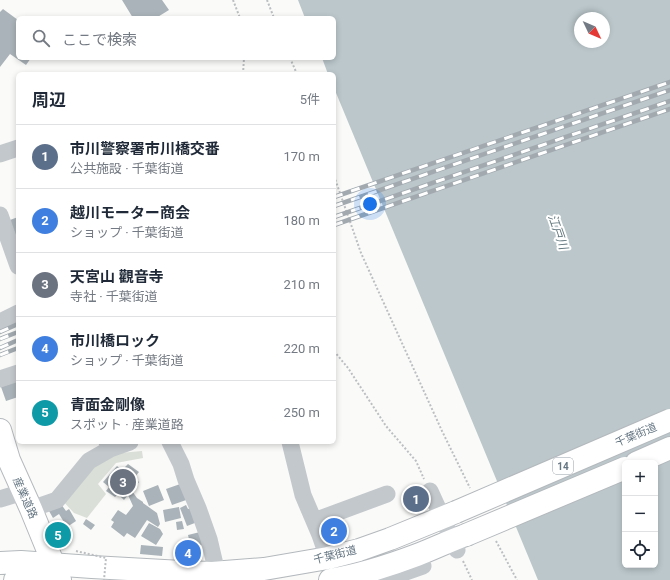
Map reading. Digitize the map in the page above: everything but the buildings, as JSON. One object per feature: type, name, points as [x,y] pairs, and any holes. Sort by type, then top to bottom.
[{"type":"main road","name":"千葉街道","points":[[15,580],[53,575],[217,572],[264,569],[328,558],[359,550],[390,539],[670,420]]},
{"type":"main road","name":"産業道路","points":[[0,430],[9,460],[27,500],[53,575]]},
{"type":"main road","points":[[643,460],[670,448]]},
{"type":"main road","name":"千葉街道","points":[[330,580],[358,574],[458,542],[622,469]]},
{"type":"main road","name":"千葉街道","points":[[0,563],[21,562],[53,575]]},
{"type":"street","points":[[0,154],[16,149]]},
{"type":"street","points":[[0,215],[16,260]]},
{"type":"street","points":[[0,322],[16,315]]},
{"type":"street","points":[[0,379],[16,374]]},
{"type":"street","points":[[0,499],[57,500],[89,461],[108,446],[119,444]]},
{"type":"street","points":[[171,444],[181,464],[198,508],[209,539],[217,572]]},
{"type":"street","points":[[290,444],[303,495],[328,558]]},
{"type":"street","points":[[430,491],[449,514],[458,542]]},
{"type":"street","points":[[314,521],[387,494]]},
{"type":"street","points":[[384,580],[423,566]]},
{"type":"path","points":[[233,0],[239,16]]},
{"type":"path","points":[[267,0],[273,16]]},
{"type":"path","points":[[243,72],[244,60]]},
{"type":"path","points":[[291,60],[296,72]]},
{"type":"path","points":[[336,182],[361,253],[470,488]]},
{"type":"path","points":[[336,353],[348,368],[386,426],[416,461],[430,491]]},
{"type":"path","points":[[494,537],[517,580]]},
{"type":"path","points":[[458,542],[472,580]]},
{"type":"path","points":[[76,551],[106,558],[104,580]]},
{"type":"shaded area","points":[[142,451],[143,458],[116,463],[98,484],[106,494],[87,518],[74,513],[62,500],[91,465],[109,454]]},
{"type":"water","name":"江戸川","points":[[298,0],[670,0],[670,580],[538,580],[336,93],[336,72],[327,72],[323,60],[336,60],[336,16],[304,16]]},
{"type":"railway","points":[[336,196],[670,82]]},
{"type":"railway","points":[[336,205],[670,90]]},
{"type":"railway","points":[[336,216],[670,101]]},
{"type":"railway","points":[[336,224],[670,109]]},
{"type":"railway","points":[[0,332],[16,325]]},
{"type":"railway","points":[[0,339],[16,333]]},
{"type":"railway","points":[[0,348],[16,341]]},
{"type":"railway","points":[[0,355],[16,349]]},
{"type":"place","name":"天宮山 觀音寺","points":[[123,482]]},
{"type":"place","name":"市川警察署市川橋交番","points":[[416,499]]},
{"type":"place","name":"越川モーター商会","points":[[334,531]]},
{"type":"place","name":"青面金剛像","points":[[58,535]]},
{"type":"place","name":"市川橋ロック","points":[[188,553]]}]
